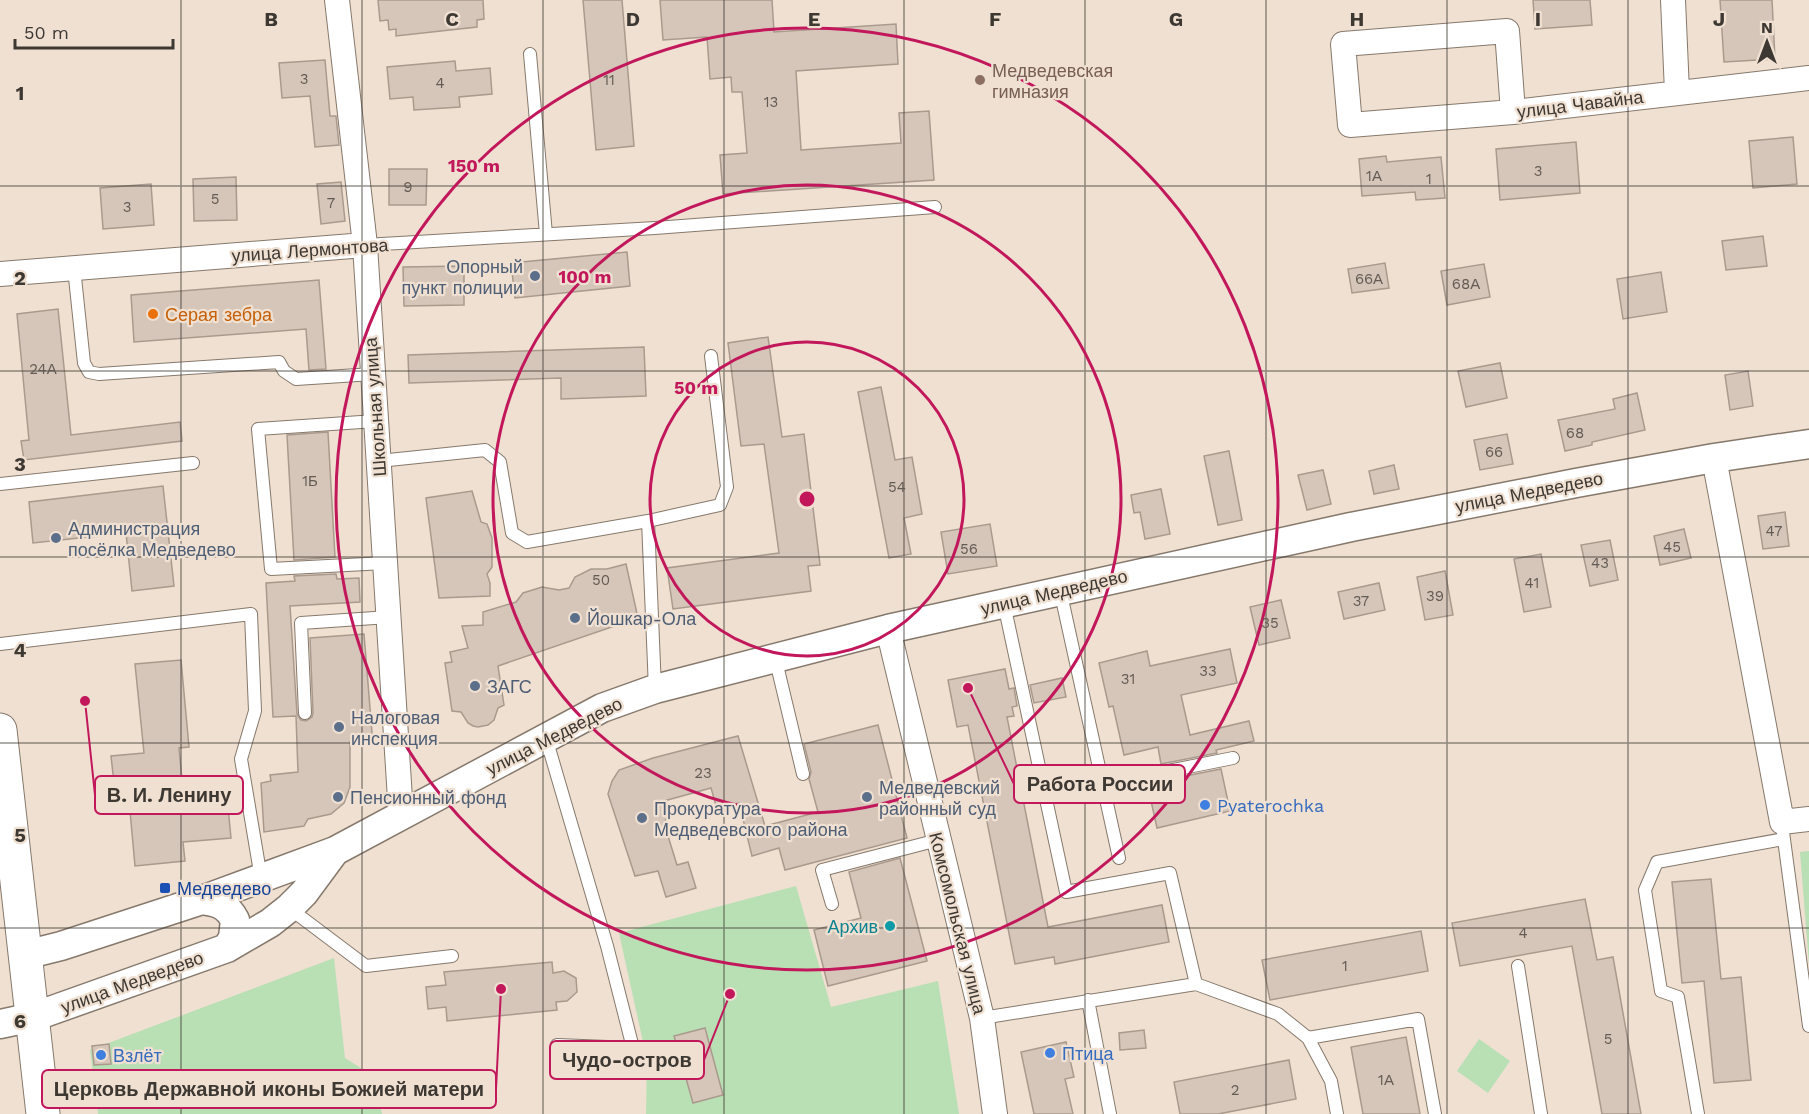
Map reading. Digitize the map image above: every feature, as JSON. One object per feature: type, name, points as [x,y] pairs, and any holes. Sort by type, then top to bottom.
[{"type":"main road","points":[[0,730],[6,841],[25,955],[43,1114]]},
{"type":"street","name":"Школьная улица","points":[[337,0],[365,246],[401,815]]},
{"type":"street","points":[[1673,0],[1677,93]]},
{"type":"street","name":"улица Чавайна","points":[[1513,112],[1507,31],[1343,44],[1350,125],[1513,112],[1809,78]]},
{"type":"street","name":"улица Лермонтова","points":[[0,274],[365,246]]},
{"type":"street","name":"улица Медведево","points":[[25,955],[62,946],[202,900],[335,851],[602,708],[655,689],[888,629],[1351,527],[1576,483],[1714,458],[1809,444]]},
{"type":"street","points":[[1714,458],[1783,831],[1809,819]]},
{"type":"street","name":"Комсомольская улица","points":[[888,629],[982,1018],[995,1114]]},
{"type":"street","name":"улица Медведево","points":[[0,1024],[33,1017],[227,948],[289,908],[335,851]]},
{"type":"street","points":[[202,900],[215,901],[224,905],[235,920],[233,938],[227,948]]},
{"type":"lane","points":[[530,54],[546,234]]},
{"type":"lane","name":"улица Лермонтова","points":[[365,246],[655,228],[935,207]]},
{"type":"lane","points":[[74,267],[84,363],[89,372],[99,374],[279,362],[284,371],[296,379],[373,374]]},
{"type":"lane","points":[[379,461],[485,450],[500,462],[512,533],[527,542],[648,521],[720,505],[727,487],[711,356]]},
{"type":"lane","points":[[376,421],[258,429],[271,569],[386,563]]},
{"type":"lane","points":[[0,484],[193,463]]},
{"type":"lane","points":[[648,521],[655,689]]},
{"type":"lane","points":[[1060,590],[1119,858]]},
{"type":"lane","points":[[1005,604],[1066,892],[1170,873],[1196,984]]},
{"type":"lane","points":[[0,644],[251,614],[255,711],[241,759],[261,878]]},
{"type":"lane","points":[[305,713],[301,623],[389,616]]},
{"type":"lane","points":[[775,657],[803,774]]},
{"type":"lane","points":[[546,738],[607,946],[633,1048],[557,1045]]},
{"type":"lane","points":[[1103,784],[1233,758]]},
{"type":"lane","points":[[1698,1114],[1678,997],[1661,991],[1645,890],[1657,862],[1783,831],[1809,1026]]},
{"type":"lane","points":[[832,904],[822,870],[938,840]]},
{"type":"lane","points":[[289,908],[366,966],[452,956]]},
{"type":"lane","points":[[1518,966],[1541,1114]]},
{"type":"lane","points":[[982,1018],[1196,984],[1278,1014],[1308,1038],[1331,1081],[1337,1114]]},
{"type":"lane","points":[[1088,1000],[1110,1114]]},
{"type":"lane","points":[[1308,1038],[1418,1019],[1435,1114]]},
{"type":"green space","points":[[1809,851],[1809,964],[1800,852]]},
{"type":"green space","points":[[796,886],[831,1007],[938,981],[959,1114],[646,1114],[647,1060],[619,933]]},
{"type":"green space","points":[[334,958],[345,1058],[372,1075],[382,1114],[98,1114],[90,1050]]},
{"type":"green space","points":[[1479,1039],[1510,1061],[1488,1093],[1457,1071]]},
{"type":"building","points":[[378,0],[483,0],[484,19],[477,20],[477,27],[396,36],[396,29],[389,30],[388,20],[380,21]]},
{"type":"building","points":[[583,0],[622,0],[634,146],[596,150]]},
{"type":"building","points":[[660,0],[772,0],[774,32],[896,24],[898,64],[796,71],[801,150],[901,143],[899,113],[929,111],[934,180],[723,194],[720,155],[747,153],[742,92],[732,92],[731,77],[710,79],[707,37],[663,40]]},
{"type":"building","points":[[1533,0],[1590,0],[1592,25],[1535,29]]},
{"type":"building","points":[[1720,0],[1772,0],[1775,59],[1724,62]]},
{"type":"building","points":[[325,60],[330,116],[336,116],[339,145],[315,147],[310,96],[282,98],[279,63]]},
{"type":"building","points":[[455,61],[456,71],[490,68],[492,94],[459,97],[460,107],[414,110],[413,97],[390,99],[387,67]]},
{"type":"building","points":[[1793,137],[1797,184],[1753,188],[1749,141]]},
{"type":"building","points":[[1576,142],[1580,193],[1500,200],[1496,149]]},
{"type":"building","points":[[1386,156],[1387,162],[1441,157],[1445,198],[1416,200],[1415,192],[1362,196],[1359,159]]},
{"type":"building","points":[[389,169],[427,169],[426,205],[389,205]]},
{"type":"building","points":[[236,177],[237,220],[194,221],[193,179]]},
{"type":"building","points":[[341,182],[345,221],[321,224],[317,184]]},
{"type":"building","points":[[151,184],[154,225],[103,229],[100,188]]},
{"type":"building","points":[[1763,236],[1767,266],[1726,270],[1722,241]]},
{"type":"building","points":[[627,252],[630,286],[515,298],[511,263]]},
{"type":"building","points":[[1385,263],[1389,288],[1352,293],[1348,269]]},
{"type":"building","points":[[1484,264],[1490,297],[1447,305],[1441,271]]},
{"type":"building","points":[[464,266],[464,305],[404,306],[403,267]]},
{"type":"building","points":[[1661,272],[1667,312],[1623,319],[1617,279]]},
{"type":"building","points":[[319,280],[326,369],[309,370],[306,329],[134,342],[131,295]]},
{"type":"building","points":[[58,309],[71,435],[180,422],[182,441],[24,460],[21,441],[29,440],[17,314]]},
{"type":"building","points":[[768,337],[782,437],[804,434],[820,565],[808,566],[811,591],[673,609],[667,568],[779,553],[764,444],[741,446],[728,343]]},
{"type":"building","points":[[644,347],[646,396],[561,399],[561,378],[409,383],[408,355]]},
{"type":"building","points":[[1500,363],[1507,398],[1466,407],[1458,371]]},
{"type":"building","points":[[1748,371],[1753,406],[1730,410],[1725,375]]},
{"type":"building","points":[[881,387],[895,460],[912,457],[922,514],[904,518],[911,554],[889,558],[858,392]]},
{"type":"building","points":[[1637,393],[1645,430],[1592,442],[1592,445],[1565,451],[1558,420],[1615,409],[1613,399]]},
{"type":"building","points":[[328,432],[335,557],[294,560],[287,435]]},
{"type":"building","points":[[1507,434],[1513,464],[1480,470],[1474,440]]},
{"type":"building","points":[[1229,451],[1242,520],[1218,525],[1204,456]]},
{"type":"building","points":[[1394,465],[1399,489],[1374,494],[1369,471]]},
{"type":"building","points":[[1323,470],[1331,504],[1307,510],[1298,475]]},
{"type":"building","name":"Администрация посёлка Медведево","points":[[163,486],[174,586],[132,591],[126,533],[33,543],[29,502]]},
{"type":"building","points":[[1161,489],[1170,534],[1145,539],[1140,512],[1134,513],[1131,495]]},
{"type":"building","points":[[472,491],[481,522],[487,524],[492,538],[492,567],[487,574],[490,596],[439,598],[426,498]]},
{"type":"building","points":[[1785,512],[1789,546],[1763,549],[1758,516]]},
{"type":"building","points":[[990,524],[997,566],[948,574],[941,532]]},
{"type":"building","points":[[1684,529],[1691,558],[1660,565],[1654,536]]},
{"type":"building","points":[[1610,540],[1618,580],[1590,586],[1581,545]]},
{"type":"building","points":[[1541,554],[1551,607],[1524,612],[1514,559]]},
{"type":"building","points":[[626,564],[638,618],[498,666],[504,705],[498,708],[494,720],[488,725],[473,726],[468,723],[461,712],[452,711],[445,663],[452,662],[450,652],[468,648],[462,626],[483,625],[483,612],[516,602],[523,593],[542,587],[559,590],[569,588],[575,577],[591,569],[607,569]]},
{"type":"building","points":[[1445,571],[1453,615],[1425,620],[1417,577]]},
{"type":"building","name":"Налоговая инспекция","points":[[336,574],[337,579],[359,578],[360,602],[290,606],[297,714],[301,720],[306,721],[312,717],[313,713],[310,638],[364,634],[372,733],[361,741],[350,742],[350,787],[344,803],[331,814],[308,819],[304,826],[264,832],[261,783],[271,781],[270,775],[298,772],[296,716],[273,717],[266,583],[295,581],[294,576]]},
{"type":"building","points":[[1379,583],[1385,610],[1344,619],[1338,592]]},
{"type":"building","points":[[1281,600],[1290,638],[1259,645],[1250,607]]},
{"type":"building","points":[[1230,649],[1237,683],[1181,695],[1190,735],[1249,721],[1254,741],[1216,750],[1217,753],[1161,764],[1158,747],[1124,755],[1113,706],[1109,707],[1099,663],[1147,651],[1150,666]]},
{"type":"building","points":[[181,660],[189,747],[179,748],[184,801],[227,797],[231,838],[183,842],[185,861],[135,866],[129,800],[116,801],[111,756],[144,753],[135,664]]},
{"type":"building","points":[[1005,669],[1009,689],[1014,688],[1017,706],[1012,707],[1014,716],[1007,717],[1048,927],[1162,905],[1169,942],[1055,964],[1054,957],[1015,964],[968,725],[957,727],[948,680]]},
{"type":"building","points":[[1062,678],[1066,697],[1034,703],[1030,685]]},
{"type":"building","points":[[878,725],[907,838],[785,870],[779,848],[752,856],[739,803],[717,809],[711,788],[664,801],[670,812],[664,823],[677,865],[688,862],[696,888],[666,897],[658,871],[635,876],[608,794],[619,770],[653,758],[738,736],[765,826],[818,812],[809,779],[811,772],[804,744]]},
{"type":"building","points":[[1221,769],[1230,811],[1157,828],[1148,787],[1166,783],[1165,780]]},
{"type":"building","name":"Архив","points":[[900,858],[927,961],[828,986],[814,930],[861,918],[849,872]]},
{"type":"building","points":[[1711,879],[1721,979],[1741,977],[1751,1080],[1714,1083],[1704,981],[1682,983],[1672,882]]},
{"type":"building","points":[[1585,899],[1597,960],[1613,957],[1641,1114],[1602,1114],[1572,946],[1460,966],[1452,923]]},
{"type":"building","points":[[1421,931],[1428,971],[1270,1000],[1262,960]]},
{"type":"building","points":[[552,962],[553,973],[564,971],[576,978],[577,992],[567,1001],[556,1002],[557,1010],[447,1021],[446,1007],[428,1009],[426,987],[446,985],[444,972]]},
{"type":"building","points":[[705,1028],[723,1095],[693,1103],[674,1036]]},
{"type":"building","points":[[1144,1030],[1146,1048],[1120,1050],[1119,1033]]},
{"type":"building","points":[[1406,1037],[1420,1114],[1363,1114],[1351,1047]]},
{"type":"building","points":[[1066,1042],[1074,1077],[1065,1079],[1073,1114],[1034,1114],[1021,1052]]},
{"type":"building","name":"Взлёт","points":[[109,1044],[111,1064],[94,1065],[92,1046]]},
{"type":"building","points":[[1289,1060],[1296,1099],[1218,1114],[1180,1114],[1174,1082]]},
{"type":"place","name":"Медведевская гимназия","points":[[980,80]]},
{"type":"place","name":"Опорный пункт полиции","points":[[535,276]]},
{"type":"place","name":"Серая зебра","points":[[153,314]]},
{"type":"place","name":"Администрация посёлка Медведево","points":[[56,538]]},
{"type":"place","name":"Йошкар-Ола","points":[[575,618]]},
{"type":"place","name":"ЗАГС","points":[[475,686]]},
{"type":"place","name":"Работа России","points":[[968,688]]},
{"type":"place","name":"В. И. Ленину","points":[[85,701]]},
{"type":"place","name":"Налоговая инспекция","points":[[339,727]]},
{"type":"place","name":"Пенсионный фонд","points":[[338,797]]},
{"type":"place","name":"Медведевский районный суд","points":[[867,797]]},
{"type":"place","name":"Pyaterochka","points":[[1205,805]]},
{"type":"place","name":"Прокуратура Медведевского района","points":[[642,818]]},
{"type":"place","name":"Медведево","points":[[165,888]]},
{"type":"place","name":"Архив","points":[[890,926]]},
{"type":"place","name":"Церковь Державной иконы Божией матери","points":[[501,989]]},
{"type":"place","name":"Чудо-остров","points":[[730,994]]},
{"type":"place","name":"Птица","points":[[1050,1053]]},
{"type":"place","name":"Взлёт","points":[[101,1055]]}]
